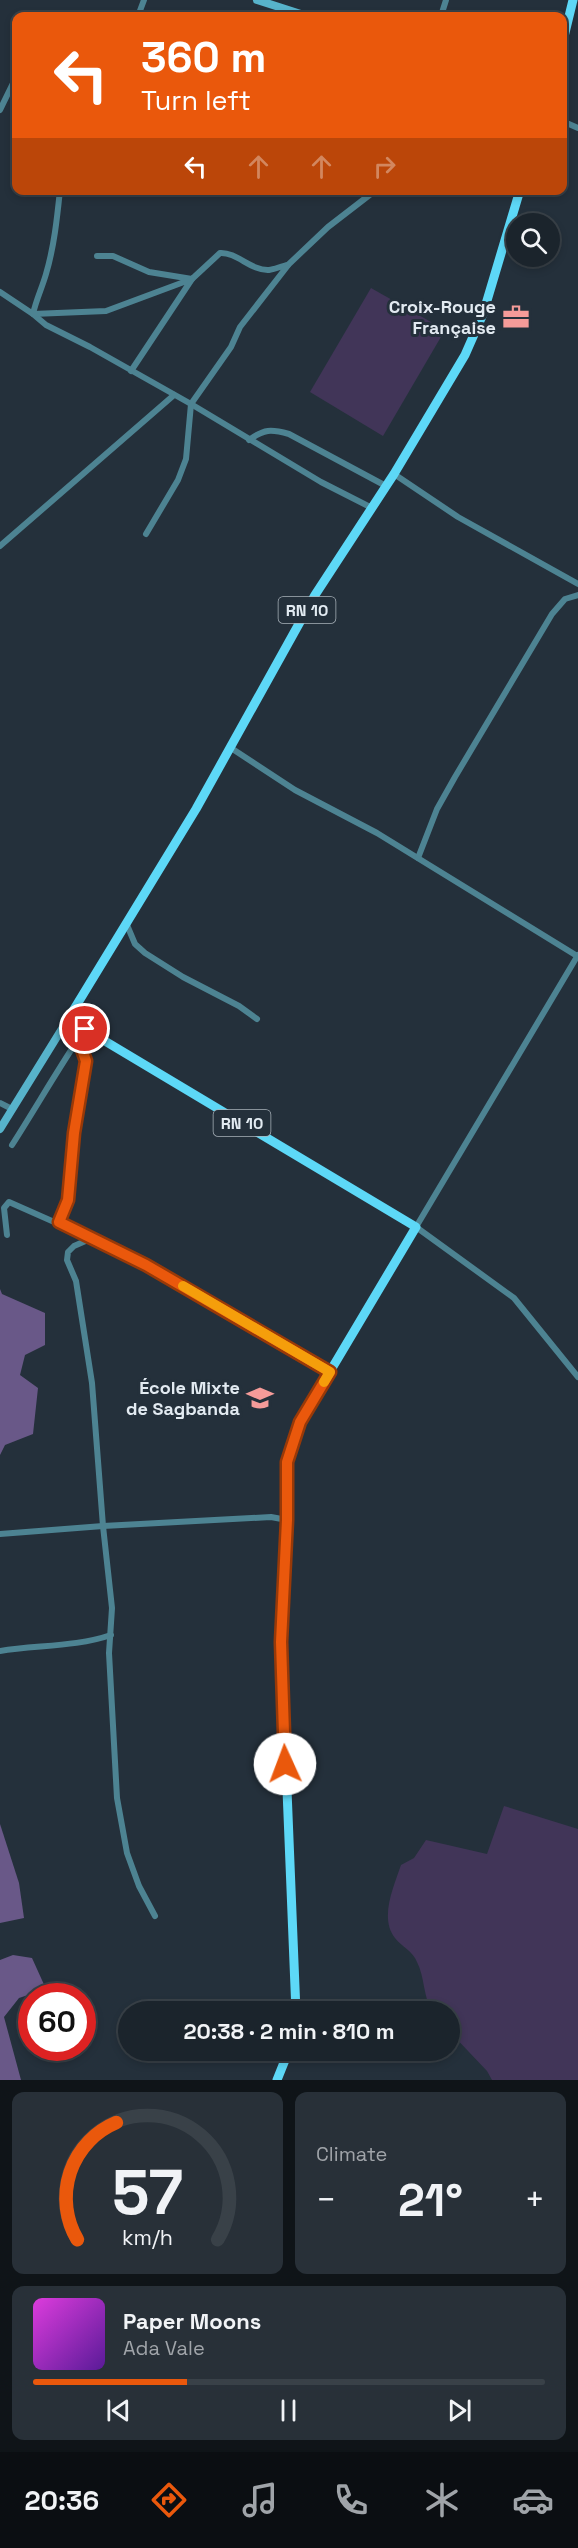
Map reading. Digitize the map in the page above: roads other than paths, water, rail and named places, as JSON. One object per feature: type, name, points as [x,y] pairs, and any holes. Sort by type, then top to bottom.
[{"type":"main road","points":[[567,25],[573,0]]},
{"type":"main road","name":"RN 10","points":[[416,1227],[68,1019],[127,925],[231,747],[315,595],[394,474],[441,398],[470,345],[483,314],[519,195]]},
{"type":"main road","points":[[296,2001],[281,1642],[287,1520],[287,1462],[292,1440],[300,1422],[416,1227]]},
{"type":"main road","points":[[277,2080],[285,2061]]},
{"type":"street","points":[[257,0],[294,12]]},
{"type":"street","points":[[0,110],[12,85]]},
{"type":"street","points":[[33,314],[36,296],[45,277],[54,241],[59,195]]},
{"type":"street","points":[[146,534],[178,480],[186,459],[191,404],[231,347],[240,327],[289,264],[328,227],[370,195]]},
{"type":"street","points":[[131,371],[192,279],[220,253],[225,253],[254,267],[269,270],[289,264]]},
{"type":"street","points":[[97,256],[113,256],[149,272],[192,279]]},
{"type":"street","points":[[33,314],[106,311],[192,279]]},
{"type":"street","points":[[0,292],[46,325],[90,347],[249,440],[372,508]]},
{"type":"street","points":[[0,546],[174,395]]},
{"type":"street","points":[[249,440],[261,431],[272,429],[289,434],[386,486]]},
{"type":"street","points":[[394,474],[458,517],[578,584]]},
{"type":"street","points":[[418,858],[437,809],[552,614],[565,599],[578,596]]},
{"type":"street","points":[[231,747],[295,790],[377,833],[578,956],[416,1227],[514,1298],[578,1377]]},
{"type":"street","points":[[127,925],[135,944],[145,953],[183,977],[239,1006],[257,1019]]},
{"type":"street","points":[[0,1129],[68,1019]]},
{"type":"street","points":[[12,1145],[85,1029]]},
{"type":"street","points":[[59,1222],[68,1200],[74,1133],[86,1061],[78,1038]]},
{"type":"street","points":[[0,1103],[12,1109]]},
{"type":"street","points":[[7,1235],[4,1208],[9,1202],[59,1222],[146,1265],[330,1372]]},
{"type":"street","points":[[90,1239],[74,1246],[68,1252],[67,1260],[76,1281],[78,1306],[88,1351],[112,1608],[112,1727],[121,1829],[134,1872],[155,1916]]},
{"type":"street","points":[[0,1534],[271,1517],[287,1520]]},
{"type":"street","points":[[0,1651],[32,1645],[89,1641],[111,1635]]},
{"type":"place","name":"Croix-Rouge Française","points":[[516,317]]},
{"type":"place","name":"École Mixte de Sagbanda","points":[[260,1398]]}]
